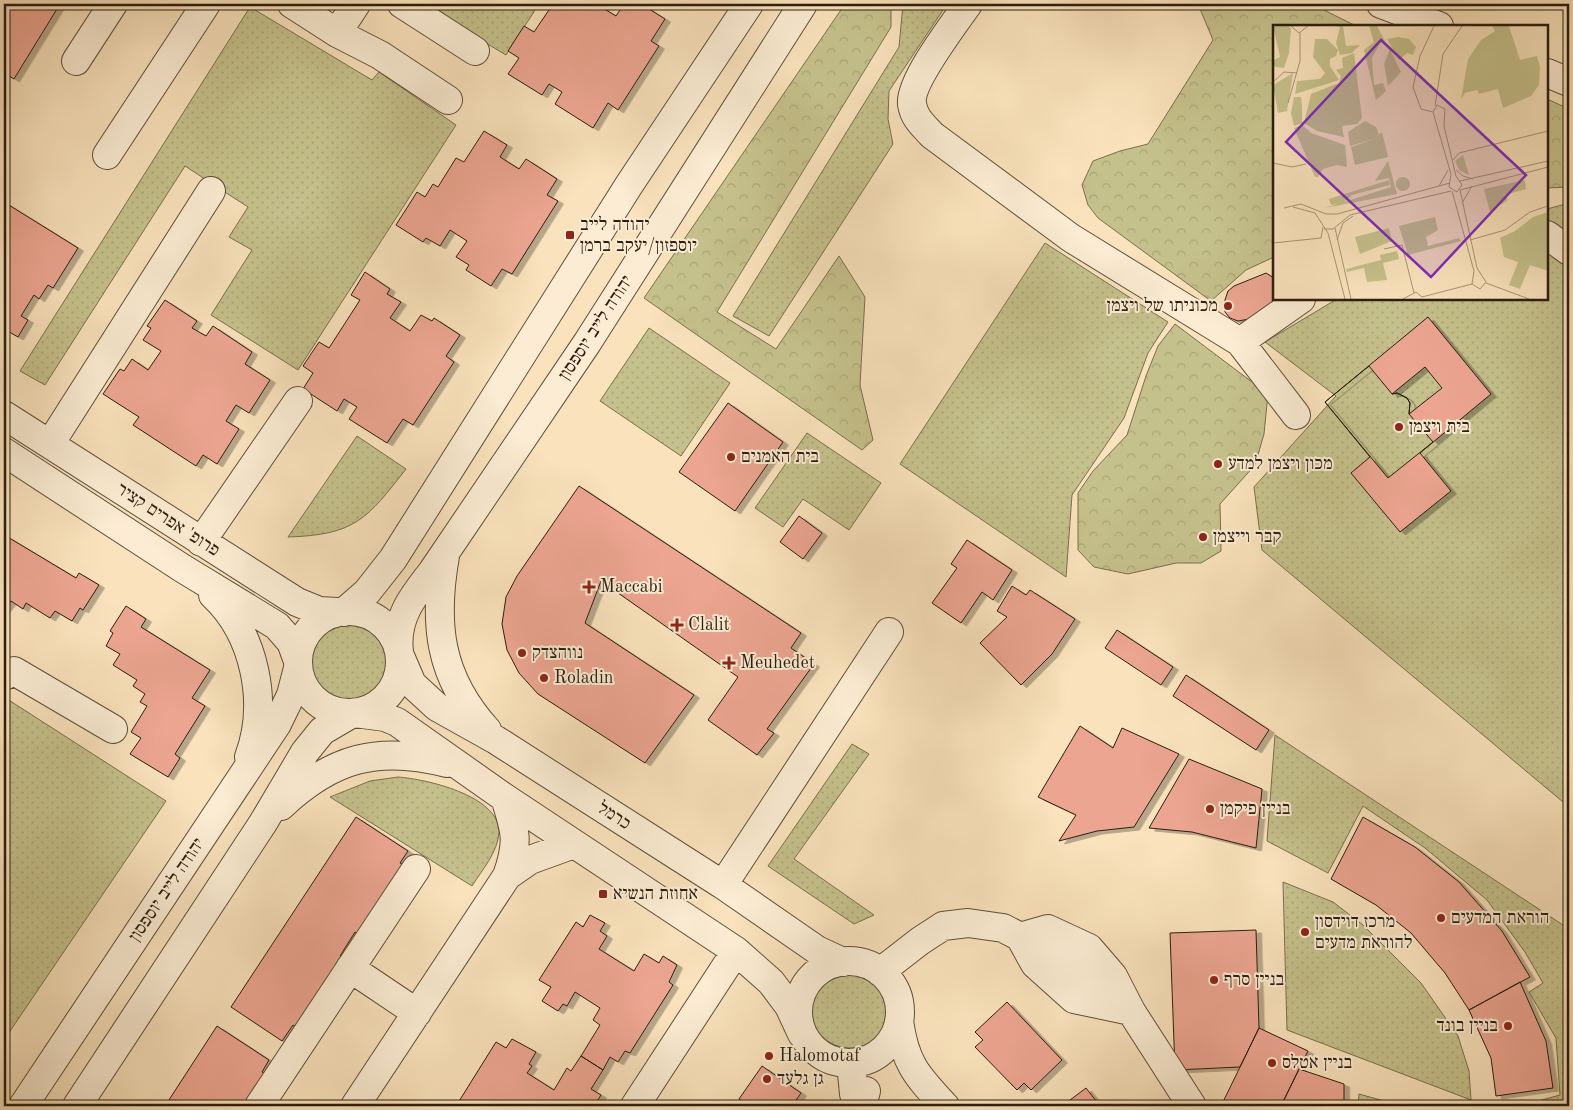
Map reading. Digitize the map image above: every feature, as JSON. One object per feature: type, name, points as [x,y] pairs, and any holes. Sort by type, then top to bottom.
[{"type":"street","points":[[76,61],[113,4]]},
{"type":"street","points":[[107,154],[206,4]]},
{"type":"street","points":[[292,4],[337,33],[380,55],[448,100]]},
{"type":"street","points":[[337,33],[356,4]]},
{"type":"street","points":[[402,4],[475,51]]},
{"type":"street","points":[[749,4],[629,185],[393,559],[367,592],[341,612],[324,618],[312,627],[304,639],[298,664],[306,690],[316,701],[328,709],[385,717],[397,722],[505,798],[736,951],[771,982],[789,1006],[802,1034],[811,1047],[824,1057],[892,1071],[936,1098]]},
{"type":"street","name":"יהודה לייב יוספסון","points":[[400,654],[400,625],[406,608],[587,342],[803,4]]},
{"type":"street","points":[[968,4],[924,68],[917,83],[912,102],[917,119],[932,135],[1071,238],[1240,342],[1296,415]]},
{"type":"street","points":[[1381,4],[1436,25]]},
{"type":"street","points":[[1548,73],[1569,82]]},
{"type":"street","points":[[50,444],[211,191]]},
{"type":"street","points":[[1548,236],[1569,250]]},
{"type":"street","points":[[1240,342],[1300,300]]},
{"type":"street","points":[[201,542],[298,401]]},
{"type":"street","name":"פרופ' אפרים קציר","points":[[4,414],[297,602],[319,611],[341,612]]},
{"type":"street","name":"פרופ' אפרים קציר","points":[[4,452],[182,568],[277,626],[291,642],[298,664]]},
{"type":"street","points":[[446,551],[439,588],[438,609],[446,664],[469,708],[496,740]]},
{"type":"street","points":[[182,568],[227,608],[238,625],[253,664],[257,702],[256,727],[252,749],[241,779]]},
{"type":"street","points":[[77,1106],[263,823],[315,738],[331,724],[353,713],[377,705],[389,694],[399,672],[400,654],[390,632],[379,621],[359,612],[341,612]]},
{"type":"street","points":[[723,885],[889,632]]},
{"type":"street","name":"כרמל","points":[[400,654],[412,684],[437,707],[496,740],[723,885],[817,950],[843,962]]},
{"type":"street","name":"יהודה לייב יוספסון","points":[[23,1106],[285,710],[296,683],[298,664]]},
{"type":"street","points":[[4,676],[14,671],[113,729]]},
{"type":"street","points":[[263,823],[297,790],[317,777],[356,759],[397,754],[417,756],[457,765]]},
{"type":"street","points":[[359,1105],[416,1013],[506,876],[513,856],[516,832],[505,798]]},
{"type":"street","points":[[506,876],[530,860],[574,844]]},
{"type":"street","points":[[258,1106],[416,869]]},
{"type":"street","points":[[880,972],[943,926],[968,923],[1003,928],[1049,952],[1082,973],[1131,1011],[1192,1106]]},
{"type":"street","points":[[635,1106],[736,951]]},
{"type":"street","points":[[802,1034],[798,1010],[804,988],[821,970],[843,962],[859,962],[880,972],[896,991],[900,1006],[899,1022],[902,1042],[910,1062],[936,1098]]},
{"type":"street","points":[[350,968],[416,1013]]},
{"type":"street","points":[[853,1063],[870,1058],[884,1050],[894,1036],[899,1022]]},
{"type":"street","points":[[853,1063],[854,1094],[866,1091],[862,1106]]},
{"type":"green space","points":[[421,4],[539,4],[506,55]]},
{"type":"green space","points":[[845,4],[891,4],[891,27],[717,312],[776,349],[839,256],[865,297],[860,385],[873,440],[862,450],[644,298]]},
{"type":"green space","points":[[903,4],[947,4],[889,91],[888,119],[893,144],[769,336],[733,316],[899,47]]},
{"type":"green space","points":[[1198,4],[1312,4],[1354,25],[1273,25],[1273,257],[1246,270],[1211,301],[1098,218],[1088,205],[1082,185],[1093,161],[1120,151],[1148,144],[1213,40]]},
{"type":"green space","points":[[250,7],[372,80],[379,72],[456,125],[298,370],[211,315],[252,250],[229,237],[248,207],[185,166],[45,385],[20,371]]},
{"type":"green space","points":[[1548,99],[1569,109],[1569,187],[1548,188]]},
{"type":"green space","points":[[1569,203],[1569,807],[1262,550],[1254,487],[1336,396],[1265,342],[1335,300],[1548,300],[1548,209]]},
{"type":"green space","points":[[1045,243],[1168,322],[1148,353],[1124,418],[1072,495],[1066,577],[900,464]]},
{"type":"green space","points":[[1175,324],[1268,394],[1264,434],[1255,465],[1220,504],[1221,551],[1201,563],[1176,563],[1128,574],[1094,567],[1078,550],[1078,493],[1093,471],[1127,435],[1158,346]]},
{"type":"green space","points":[[649,328],[730,383],[681,456],[600,401]]},
{"type":"green space","points":[[807,433],[881,483],[849,530],[803,499],[783,527],[755,508]]},
{"type":"green space","points":[[357,436],[406,469],[381,500],[358,521],[329,533],[288,537]]},
{"type":"green space","points":[[349,615],[367,619],[382,629],[392,644],[396,662],[392,680],[382,695],[367,705],[349,709],[331,705],[316,695],[306,680],[302,662],[306,644],[316,629],[331,619]]},
{"type":"green space","points":[[4,697],[166,801],[4,1040],[4,889],[10,878],[4,876]]},
{"type":"green space","points":[[1275,735],[1569,929],[1569,1106],[1520,1106],[1560,1095],[1556,1038],[1529,992],[1543,983],[1525,952],[1487,900],[1425,848],[1363,806],[1328,873],[1267,841]]},
{"type":"green space","points":[[852,744],[869,754],[794,859],[874,915],[854,924],[768,866]]},
{"type":"green space","points":[[398,777],[425,781],[459,791],[487,808],[496,819],[499,832],[496,847],[472,886],[330,797],[370,781]]},
{"type":"green space","points":[[1283,882],[1333,902],[1363,925],[1421,983],[1458,1036],[1469,1071],[1471,1100],[1287,1030]]},
{"type":"green space","points":[[850,968],[865,971],[878,980],[887,993],[890,1008],[887,1023],[878,1036],[865,1045],[850,1048],[835,1045],[822,1036],[813,1023],[810,1008],[813,993],[822,980],[835,971]]},
{"type":"green space","points":[[1359,1094],[1402,1106],[1358,1106]]},
{"type":"building","points":[[4,4],[60,4],[14,79],[4,73]]},
{"type":"building","points":[[553,4],[596,4],[616,16],[624,4],[637,6],[641,4],[665,19],[651,41],[659,46],[618,110],[608,103],[593,128],[555,104],[562,92],[549,84],[542,95],[508,74],[519,58],[508,51],[524,26],[534,32]]},
{"type":"building","points":[[484,131],[507,145],[500,157],[519,169],[526,159],[557,179],[547,195],[558,201],[512,274],[502,269],[491,286],[466,270],[469,265],[456,257],[467,241],[450,230],[440,246],[426,238],[423,242],[396,225],[417,192],[425,197],[433,184],[438,187],[456,158],[464,162]]},
{"type":"building","points":[[4,202],[78,248],[53,288],[48,285],[39,299],[34,295],[21,316],[28,320],[18,337],[4,329]]},
{"type":"building","points":[[365,272],[390,289],[387,294],[401,302],[390,318],[410,331],[421,315],[432,321],[434,318],[460,335],[446,356],[454,362],[413,425],[403,419],[387,443],[349,419],[357,407],[344,399],[337,411],[303,389],[313,373],[303,366],[319,342],[329,348],[360,300],[351,295]]},
{"type":"building","points":[[1266,273],[1273,277],[1273,300],[1281,300],[1266,316],[1238,321],[1230,318],[1225,312],[1225,300],[1228,291],[1234,286]]},
{"type":"building","points":[[165,300],[197,321],[192,328],[206,336],[213,326],[252,352],[245,364],[270,380],[249,413],[236,405],[226,421],[239,429],[217,464],[203,455],[196,466],[133,425],[139,417],[103,394],[120,369],[124,371],[132,359],[148,370],[161,351],[143,340],[151,328],[147,326]]},
{"type":"building","name":"בית ויצמן","points":[[1428,317],[1491,394],[1420,453],[1451,491],[1400,532],[1351,473],[1370,457],[1325,402]],"holes":[[[1425,367],[1442,388],[1409,414],[1410,403],[1407,398],[1397,393],[1392,394]]]},
{"type":"building","points":[[1369,366],[1392,394],[1397,393],[1407,398],[1410,403],[1409,414],[1433,442],[1388,478],[1325,402]]},
{"type":"building","name":"בית האמנים","points":[[728,403],[783,442],[735,511],[679,472]]},
{"type":"building","points":[[579,486],[801,633],[791,648],[814,664],[767,729],[774,733],[757,755],[708,720],[738,677],[601,581],[585,623],[694,695],[645,763],[538,694],[519,673],[507,650],[502,624],[506,597],[517,576]]},
{"type":"building","points":[[799,516],[822,533],[803,559],[780,542]]},
{"type":"building","points":[[6,536],[76,578],[79,573],[99,585],[83,610],[80,608],[72,621],[55,611],[50,618],[26,603],[23,609],[11,601],[4,610]]},
{"type":"building","points":[[967,540],[1012,570],[993,600],[982,592],[961,623],[932,603],[957,568],[951,564]]},
{"type":"building","points":[[1012,586],[1026,595],[1030,590],[1075,619],[1052,654],[1021,685],[980,643],[1007,617],[997,611]]},
{"type":"building","points":[[126,606],[146,619],[141,627],[210,670],[192,698],[205,706],[175,754],[180,758],[168,777],[130,754],[141,738],[131,732],[147,706],[140,702],[145,694],[133,686],[137,680],[113,665],[120,654],[106,646],[113,633],[110,631]]},
{"type":"building","points":[[1117,630],[1173,667],[1161,685],[1105,648]]},
{"type":"building","points":[[1186,675],[1269,730],[1256,750],[1173,696]]},
{"type":"building","points":[[1080,726],[1113,748],[1122,728],[1179,754],[1134,827],[1097,831],[1059,841],[1076,815],[1038,797]]},
{"type":"building","name":"בניין פיקמן","points":[[1189,759],[1262,789],[1256,848],[1192,832],[1149,828]]},
{"type":"building","points":[[356,817],[408,851],[400,863],[408,867],[362,937],[355,932],[340,956],[347,960],[301,1030],[293,1025],[282,1041],[231,1007]]},
{"type":"building","name":"הוראת המדעים","points":[[1363,817],[1415,847],[1459,882],[1502,931],[1530,977],[1469,1010],[1445,973],[1411,933],[1376,905],[1331,879]]},
{"type":"building","points":[[590,915],[605,923],[600,931],[607,936],[599,949],[634,971],[644,954],[659,963],[663,956],[677,965],[669,982],[673,985],[630,1053],[625,1051],[618,1062],[610,1057],[603,1070],[581,1056],[600,1025],[593,1020],[600,1008],[575,992],[567,1006],[563,1004],[558,1011],[542,1001],[551,987],[539,980],[576,922],[583,927]]},
{"type":"building","name":"בניין סרף","points":[[1256,930],[1259,1028],[1240,1067],[1175,1070],[1170,933]]},
{"type":"building","name":"בניין בונד","points":[[1520,982],[1546,1041],[1553,1088],[1496,1096],[1491,1058],[1469,1010]]},
{"type":"building","points":[[1007,1002],[1062,1060],[1031,1090],[1024,1083],[1017,1090],[975,1047],[983,1040],[975,1032]]},
{"type":"building","points":[[217,1026],[269,1060],[262,1072],[269,1076],[249,1106],[165,1106]]},
{"type":"building","name":"בניין אטלס","points":[[1259,1028],[1308,1051],[1281,1106],[1221,1106]]},
{"type":"building","points":[[512,1039],[536,1052],[529,1064],[532,1066],[527,1073],[554,1090],[567,1068],[571,1071],[581,1056],[603,1070],[591,1089],[601,1095],[594,1106],[456,1106],[496,1042],[506,1048]]},
{"type":"building","name":"גן גלעד","points":[[762,1066],[801,1093],[792,1106],[750,1106],[739,1099]]},
{"type":"building","points":[[1299,1069],[1344,1084],[1344,1106],[1281,1106]]},
{"type":"building","points":[[1086,1088],[1100,1106],[1062,1106]]},
{"type":"place","name":"יהודה לייב יוספזון/יעקב ברמן","points":[[570,235]]},
{"type":"place","name":"מכוניתו של ויצמן","points":[[1228,306]]},
{"type":"place","name":"בית ויצמן","points":[[1399,427]]},
{"type":"place","name":"בית האמנים","points":[[731,457]]},
{"type":"place","name":"מכון ויצמן למדע","points":[[1218,464]]},
{"type":"place","name":"קבר וייצמן","points":[[1203,537]]},
{"type":"place","name":"Maccabi","points":[[589,587]]},
{"type":"place","name":"Clalit","points":[[677,625]]},
{"type":"place","name":"נווהצדק","points":[[522,653]]},
{"type":"place","name":"Meuhedet","points":[[729,663]]},
{"type":"place","name":"Roladin","points":[[544,678]]},
{"type":"place","name":"בניין פיקמן","points":[[1210,809]]},
{"type":"place","name":"אחוזת הנשיא","points":[[603,894]]},
{"type":"place","name":"הוראת המדעים","points":[[1441,918]]},
{"type":"place","name":"מרכז דוידסון להוראת מדעים","points":[[1305,932]]},
{"type":"place","name":"בניין סרף","points":[[1214,980]]},
{"type":"place","name":"בניין בונד","points":[[1508,1026]]},
{"type":"place","name":"Halomotaf","points":[[769,1056]]},
{"type":"place","name":"בניין אטלס","points":[[1272,1063]]},
{"type":"place","name":"גן גלעד","points":[[767,1079]]}]
